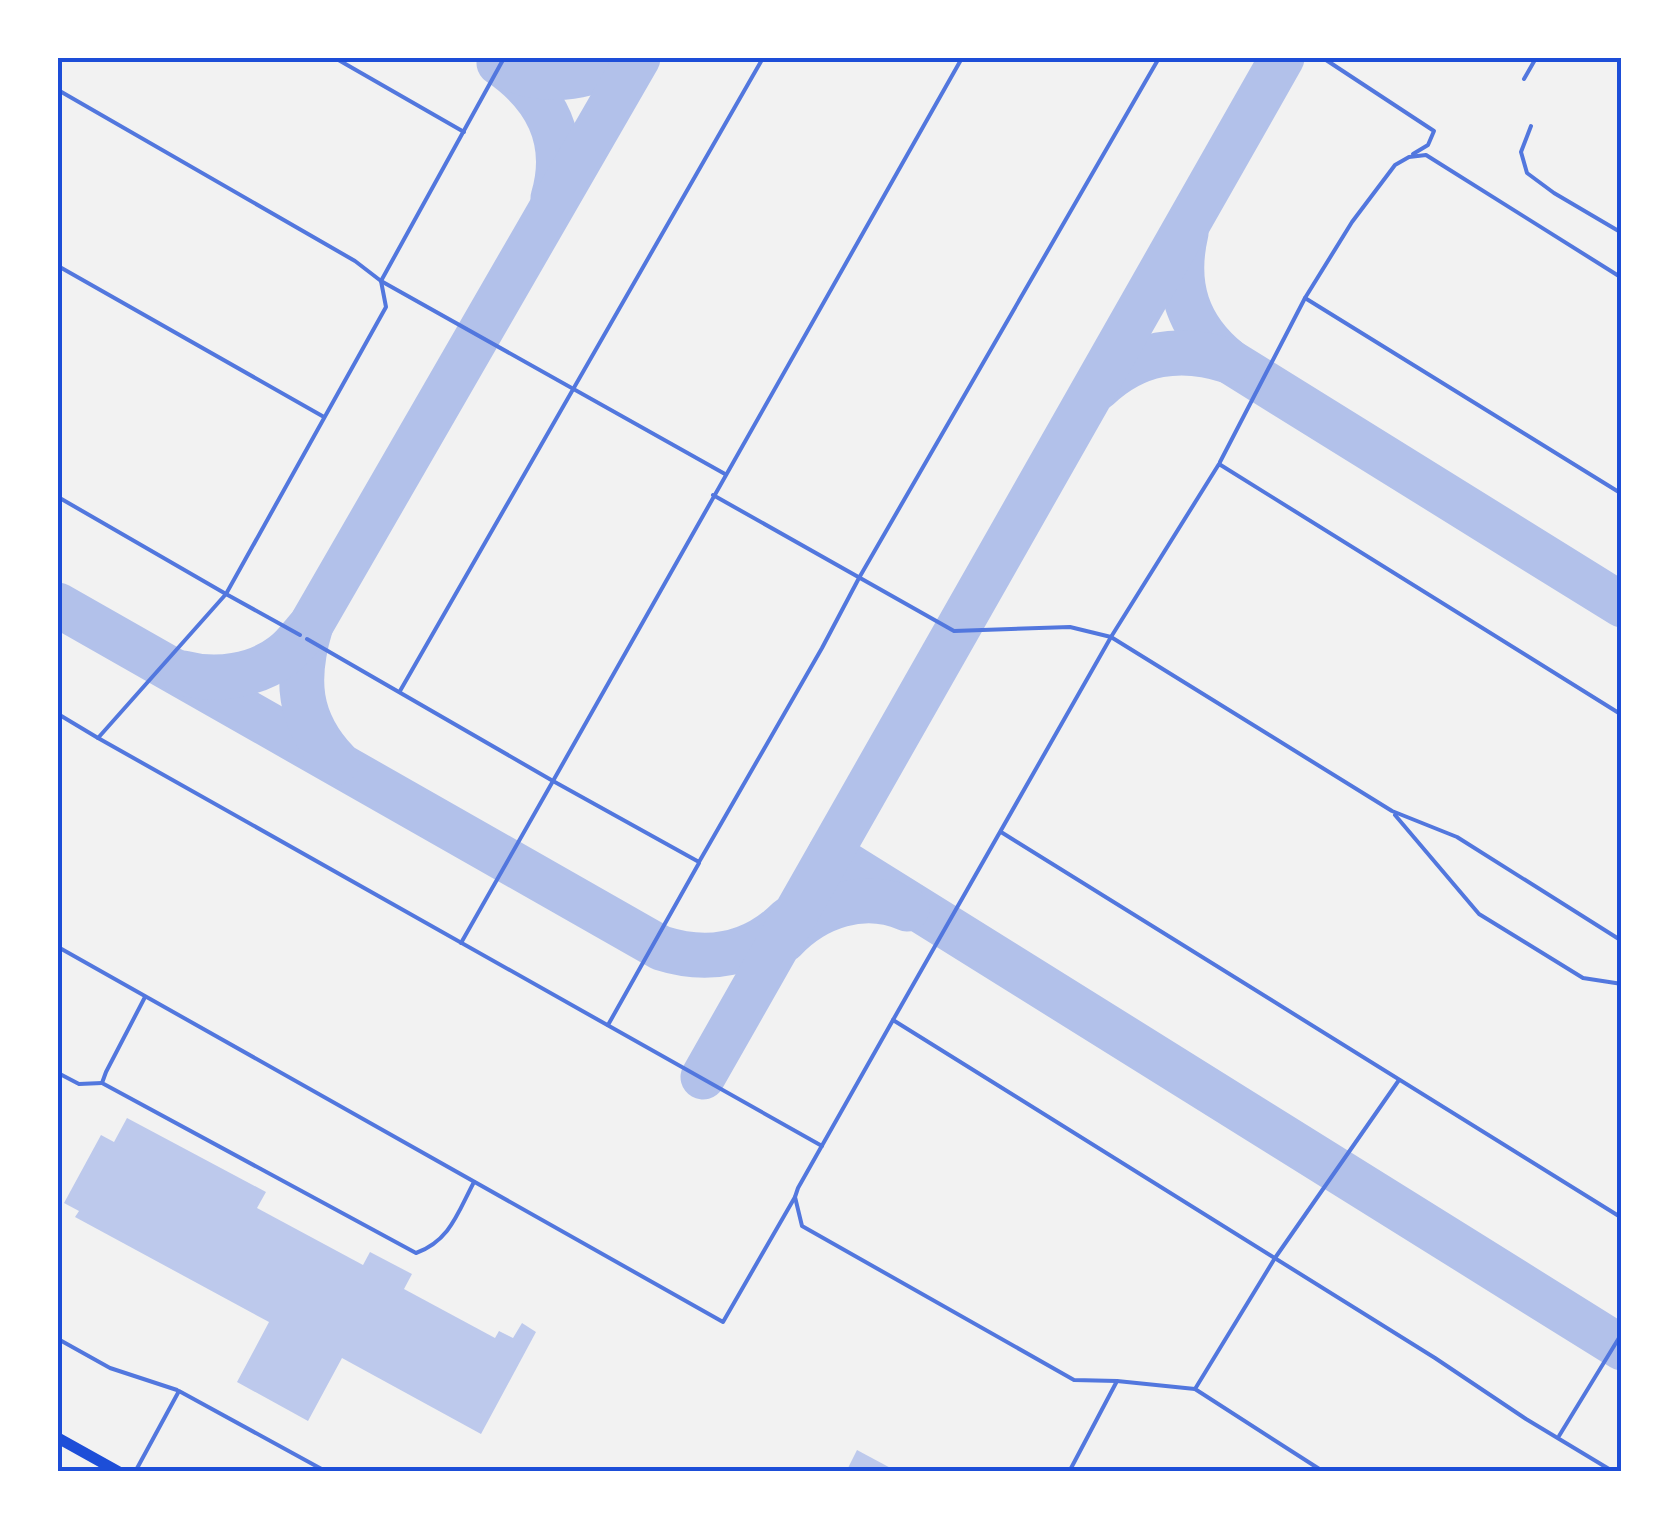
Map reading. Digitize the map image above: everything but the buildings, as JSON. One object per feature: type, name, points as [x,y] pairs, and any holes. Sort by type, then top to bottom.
[{"type":"main road","points":[[58,1438],[119,1472]]},
{"type":"lane","points":[[334,58],[464,132]]},
{"type":"lane","points":[[98,738],[226,594],[386,307],[381,282],[504,58]]},
{"type":"lane","points":[[400,692],[763,58]]},
{"type":"lane","points":[[461,943],[962,58]]},
{"type":"lane","points":[[608,1024],[858,578],[1159,58]]},
{"type":"lane","points":[[58,947],[723,1322],[1111,636],[1219,464],[1305,298],[1395,166],[1428,145],[1434,131],[1322,58]]},
{"type":"lane","points":[[1524,78],[1536,58]]},
{"type":"lane","points":[[58,90],[355,260],[381,282],[725,474]]},
{"type":"lane","points":[[1532,126],[1521,152],[1527,173],[1622,232]]},
{"type":"lane","points":[[1409,157],[1426,155],[1622,278]]},
{"type":"lane","points":[[58,266],[324,417]]},
{"type":"lane","points":[[1305,298],[1622,494]]},
{"type":"lane","points":[[1219,464],[1622,715]]},
{"type":"lane","points":[[713,495],[954,632],[1070,627],[1111,636],[1392,811],[1457,837],[1622,941]]},
{"type":"lane","points":[[58,497],[300,635]]},
{"type":"lane","points":[[307,640],[699,862]]},
{"type":"lane","points":[[58,714],[822,1146]]},
{"type":"lane","points":[[1392,811],[1479,914],[1584,978],[1622,984]]},
{"type":"lane","points":[[1001,832],[1622,1218]]},
{"type":"lane","points":[[102,1083],[145,996]]},
{"type":"lane","points":[[893,1020],[1614,1472]]},
{"type":"lane","points":[[58,1072],[79,1084],[102,1083],[416,1253],[432,1248],[444,1238],[474,1182]]},
{"type":"lane","points":[[1195,1389],[1275,1258],[1399,1080]]},
{"type":"lane","points":[[794,1197],[802,1226],[1074,1380],[1195,1389],[1324,1472]]},
{"type":"lane","points":[[1558,1437],[1622,1333]]},
{"type":"lane","points":[[58,1339],[110,1368],[179,1390],[326,1472]]},
{"type":"lane","points":[[1069,1472],[1117,1381]]},
{"type":"lane","points":[[135,1472],[179,1390]]},
{"type":"taxiway","points":[[503,65],[533,75],[564,77],[594,71],[623,58]]},
{"type":"taxiway","points":[[183,673],[222,677],[261,668],[287,652],[311,625],[638,58]]},
{"type":"taxiway","points":[[703,1077],[1282,58]]},
{"type":"taxiway","points":[[499,63],[530,90],[550,121],[558,157],[553,198]]},
{"type":"taxiway","points":[[1186,233],[1182,270],[1187,304],[1203,334],[1229,361],[1622,605]]},
{"type":"taxiway","points":[[1098,388],[1128,366],[1159,355],[1193,353],[1229,361]]},
{"type":"taxiway","points":[[58,605],[661,948],[696,955],[729,953],[760,941],[789,919]]},
{"type":"taxiway","points":[[311,625],[303,663],[303,698],[314,730],[337,762]]},
{"type":"taxiway","points":[[830,854],[1622,1348]]},
{"type":"taxiway","points":[[784,940],[811,918],[841,905],[874,901],[907,909]]}]
